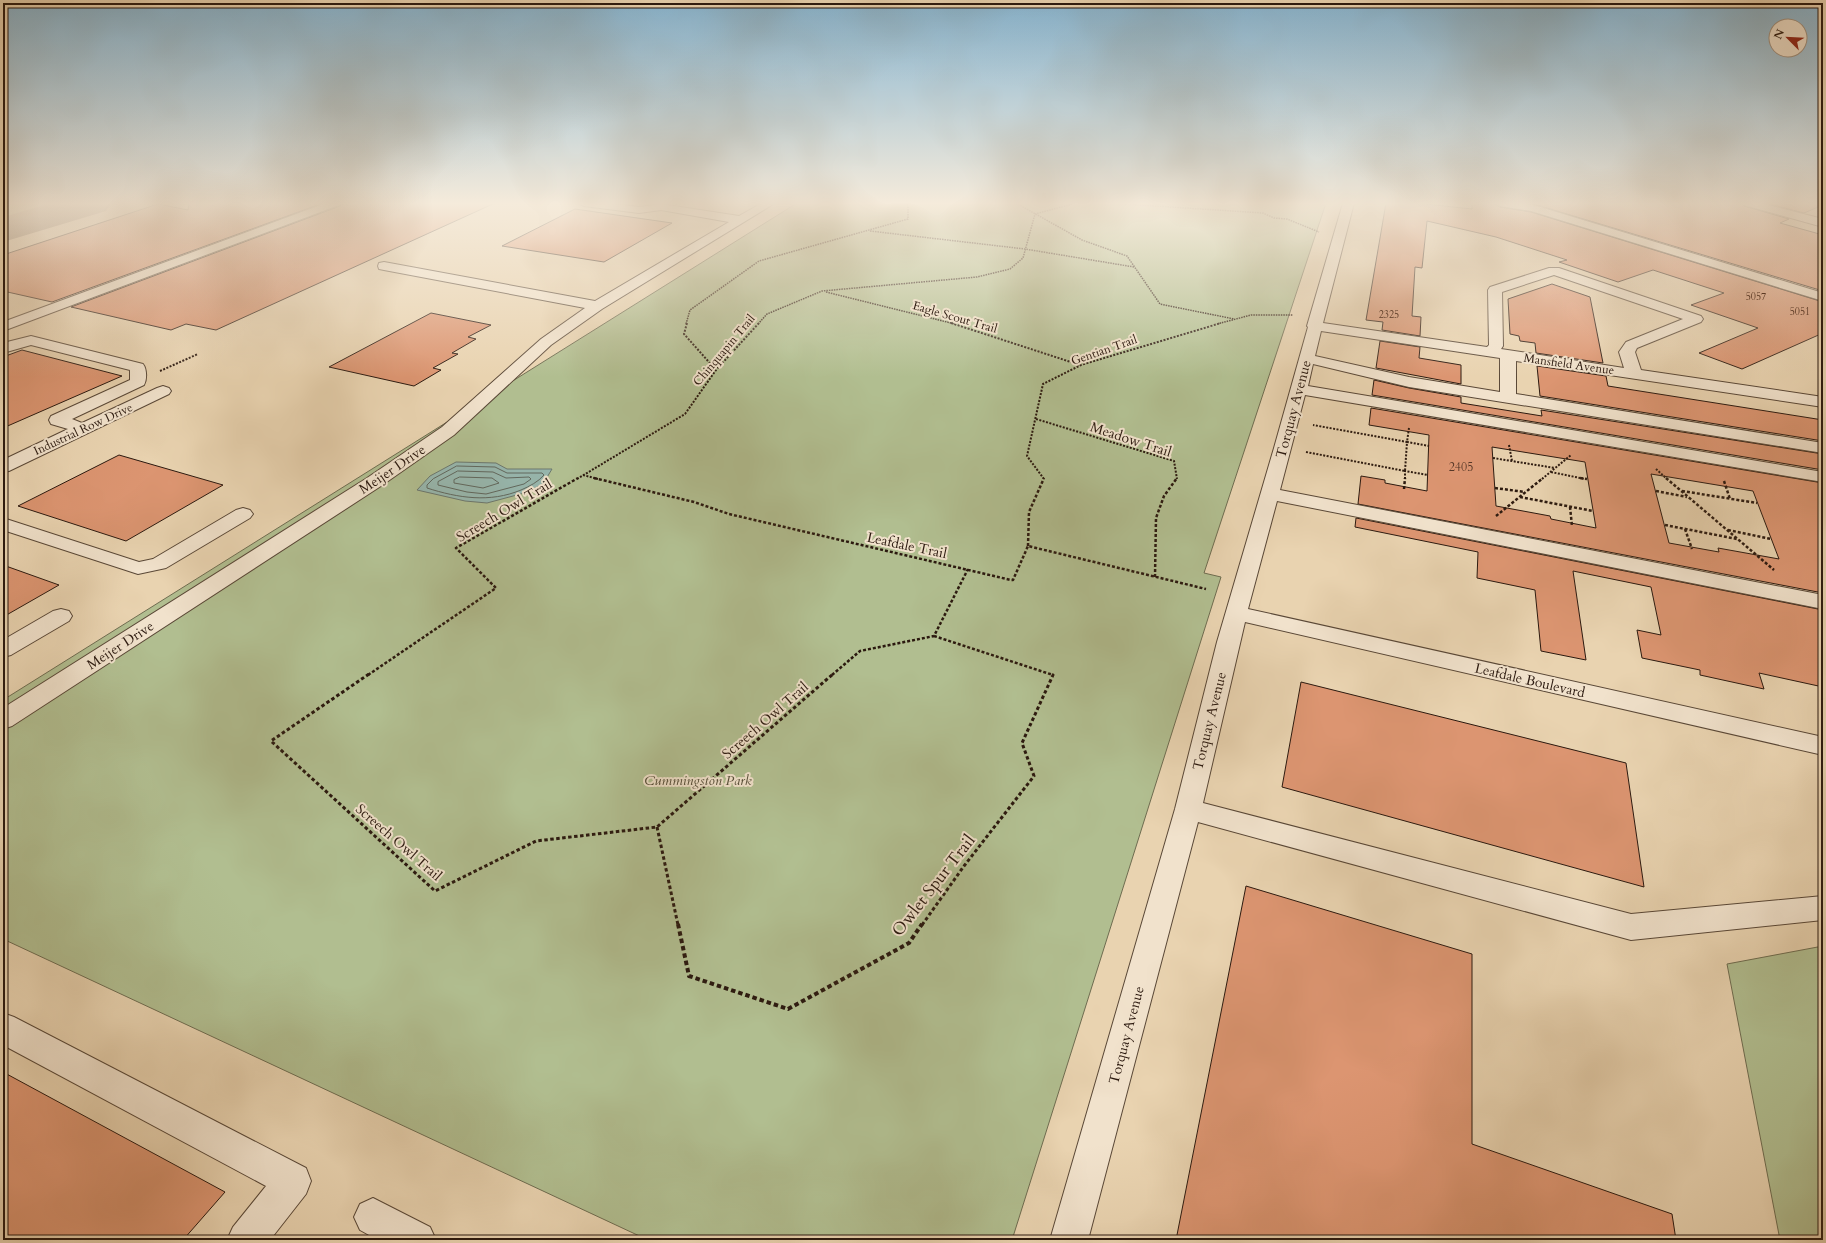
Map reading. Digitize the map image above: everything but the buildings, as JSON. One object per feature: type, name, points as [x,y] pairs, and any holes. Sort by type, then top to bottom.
[{"type":"street","points":[[3,327],[180,261]]},
{"type":"street","name":"Meijer Drive","points":[[3,720],[367,486],[471,412],[546,342],[597,306],[672,261]]},
{"type":"street","name":"Torquay Avenue","points":[[1069,1240],[1188,809],[1237,613],[1284,448],[1314,326],[1332,261]]},
{"type":"street","points":[[1705,261],[1823,297]]},
{"type":"street","points":[[384,266],[597,306]]},
{"type":"street","points":[[1490,352],[1496,346],[1495,290],[1554,271],[1696,320],[1631,345],[1627,352],[1634,374]]},
{"type":"street","name":"Mansfield Avenue","points":[[1314,326],[1823,402]]},
{"type":"street","points":[[3,348],[31,340],[138,367],[138,382],[57,420],[84,429]]},
{"type":"street","points":[[1508,355],[1508,398]]},
{"type":"street","points":[[1306,358],[1409,382],[1823,448]]},
{"type":"street","points":[[1298,389],[1823,477]]},
{"type":"street","name":"Industrial Row Drive","points":[[3,467],[164,391]]},
{"type":"street","points":[[1270,494],[1823,602]]},
{"type":"street","points":[[3,524],[138,568],[159,564],[243,514]]},
{"type":"street","name":"Leafdale Boulevard","points":[[1237,613],[1823,746]]},
{"type":"street","points":[[3,650],[61,616]]},
{"type":"street","points":[[1188,809],[1631,927],[1823,908]]},
{"type":"street","points":[[3,1028],[292,1181],[246,1240]]},
{"type":"street","points":[[373,1217],[418,1240]]},
{"type":"path","points":[[716,370],[684,334],[690,310],[759,261]]},
{"type":"path","name":"Chinquapin Trail","points":[[583,475],[685,414],[716,370],[767,314],[822,291],[977,277],[1010,269],[1019,261]]},
{"type":"path","points":[[1098,261],[1134,267]]},
{"type":"path","points":[[1130,261],[1160,304],[1235,319]]},
{"type":"path","name":"Eagle Scout Trail","points":[[822,291],[958,325],[1081,366]]},
{"type":"path","name":"Gentian Trail","points":[[1028,546],[1029,512],[1044,478],[1027,456],[1043,384],[1081,366],[1235,319],[1251,315],[1293,315]]},
{"type":"path","points":[[138,382],[198,354]]},
{"type":"path","name":"Meadow Trail","points":[[1036,419],[1174,461],[1177,479],[1164,496],[1156,518],[1155,577]]},
{"type":"path","points":[[1404,489],[1409,428]]},
{"type":"path","points":[[1338,430],[1429,446]]},
{"type":"path","points":[[1509,444],[1512,461]]},
{"type":"path","points":[[1284,448],[1428,475]]},
{"type":"path","points":[[1494,518],[1572,454]]},
{"type":"path","points":[[1493,458],[1555,468]]},
{"type":"path","points":[[1653,466],[1774,570]]},
{"type":"path","points":[[1550,472],[1587,479]]},
{"type":"path","name":"Leafdale Trail","points":[[583,475],[694,502],[729,514],[1013,580],[1028,546]]},
{"type":"path","name":"Screech Owl Trail","points":[[583,475],[456,548],[496,588],[271,741],[436,891],[536,841],[657,827],[860,651],[934,636]]},
{"type":"path","points":[[1724,481],[1730,499]]},
{"type":"path","points":[[1495,488],[1525,492]]},
{"type":"path","points":[[1656,491],[1689,497]]},
{"type":"path","points":[[1682,491],[1757,503]]},
{"type":"path","points":[[1520,497],[1593,511]]},
{"type":"path","points":[[1570,507],[1572,526]]},
{"type":"path","points":[[1665,525],[1737,539]]},
{"type":"path","points":[[1685,529],[1692,549]]},
{"type":"path","points":[[1727,530],[1771,539]]},
{"type":"path","points":[[1028,546],[1206,589]]},
{"type":"path","points":[[934,636],[968,569]]},
{"type":"path","name":"Owlet Spur Trail","points":[[657,827],[689,976],[788,1009],[909,943],[964,866],[1034,776],[1022,743],[1053,675],[934,636]]},
{"type":"green space","name":"Cummingston Park","points":[[704,261],[1307,261],[1204,573],[1221,577],[1012,1240],[648,1240],[3,939],[3,700]]},
{"type":"green space","points":[[1823,946],[1823,1240],[1780,1240],[1727,964]]},
{"type":"water","points":[[456,462],[496,463],[507,469],[552,469],[543,484],[528,492],[487,503],[465,501],[417,490],[430,476]]}]
